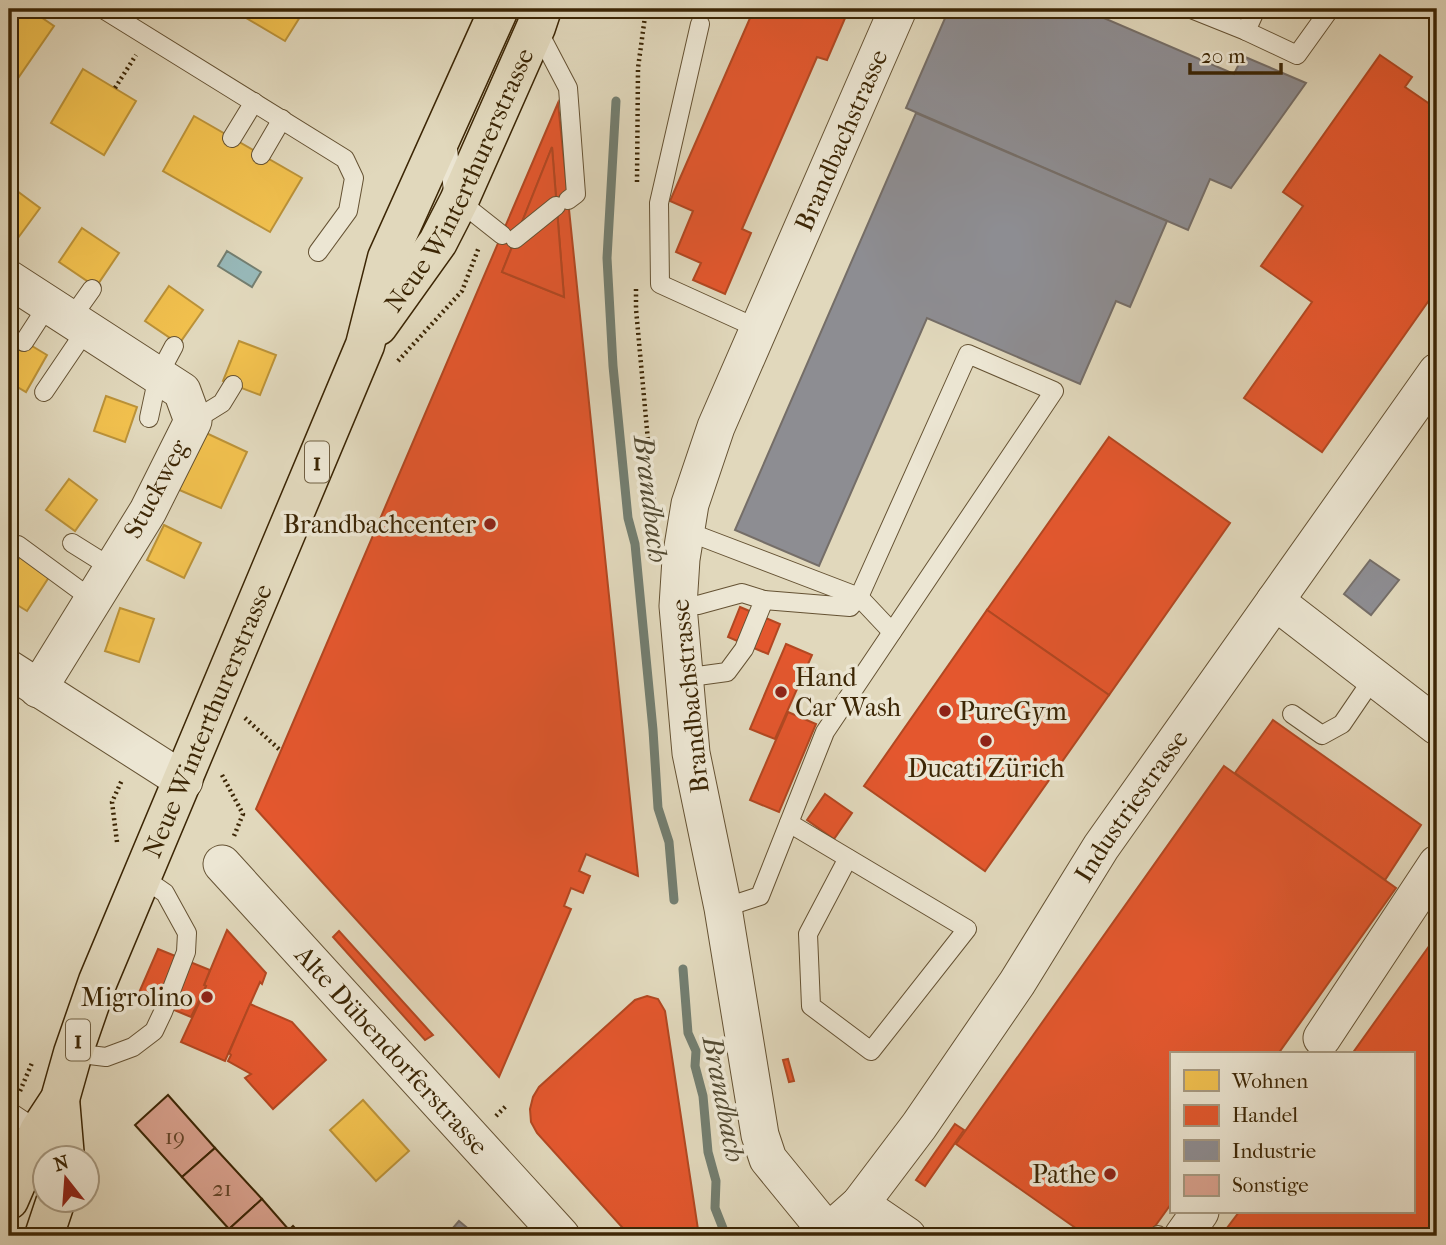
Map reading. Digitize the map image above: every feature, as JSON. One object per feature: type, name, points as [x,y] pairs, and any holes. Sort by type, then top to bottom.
[{"type":"main road","name":"Neue Winterthurerstrasse","points":[[9,1200],[38,1133],[61,1099],[73,1053],[98,982],[142,877],[200,784],[365,345],[387,258],[499,9]]},
{"type":"main road","name":"Neue Winterthurerstrasse","points":[[365,345],[438,242],[459,201],[539,18]]},
{"type":"main road","points":[[44,1236],[51,1214]]},
{"type":"street","name":"Brandbachstrasse","points":[[827,1233],[768,1159],[760,1135],[723,908],[691,753],[678,606],[690,504],[716,427],[898,9]]},
{"type":"street","name":"Stuckweg","points":[[9,279],[68,318],[166,361],[181,391],[194,430],[158,515],[112,568],[93,600],[23,679]]},
{"type":"street","name":"Industriestrasse","points":[[827,1233],[860,1204],[905,1145],[1017,983],[1101,847],[1437,372]]},
{"type":"street","points":[[1275,601],[1437,726]]},
{"type":"street","points":[[23,679],[135,750],[200,784]]},
{"type":"street","name":"Alte Dübendorferstrasse","points":[[222,864],[561,1236]]},
{"type":"street","points":[[1322,1038],[1437,864]]},
{"type":"street","points":[[860,1204],[907,1236]]},
{"type":"street","points":[[1166,1236],[1197,1214]]},
{"type":"lane","points":[[103,9],[345,159],[354,178],[348,211],[318,252]]},
{"type":"lane","points":[[1191,9],[1297,55],[1330,9]]},
{"type":"lane","points":[[1246,31],[1256,9]]},
{"type":"lane","points":[[445,131],[453,191],[459,201],[502,233],[576,194],[568,88],[539,18]]},
{"type":"lane","points":[[700,24],[659,204],[660,284],[758,329]]},
{"type":"lane","points":[[232,138],[254,102]]},
{"type":"lane","points":[[261,155],[282,119]]},
{"type":"lane","points":[[44,392],[68,318],[92,289]]},
{"type":"lane","points":[[24,342],[68,318]]},
{"type":"lane","points":[[678,606],[698,605],[742,593],[764,600],[850,607],[859,597],[968,354],[1054,391],[825,732],[760,896],[723,908]]},
{"type":"lane","points":[[149,418],[166,361]]},
{"type":"lane","points":[[194,430],[222,403],[233,384]]},
{"type":"lane","points":[[686,531],[859,597],[892,632]]},
{"type":"lane","points":[[72,543],[112,568]]},
{"type":"lane","points":[[18,545],[93,600]]},
{"type":"lane","points":[[683,678],[727,672],[744,649],[764,600]]},
{"type":"lane","points":[[1292,714],[1322,735],[1342,724],[1374,677]]},
{"type":"lane","points":[[789,823],[848,858],[967,929],[871,1051],[811,1006],[808,934],[848,858]]},
{"type":"lane","points":[[1385,918],[1437,855]]},
{"type":"lane","points":[[73,1053],[106,1057],[133,1047],[153,1031],[163,1012],[186,951],[187,933],[165,893],[142,877]]},
{"type":"path","points":[[115,89],[147,36]]},
{"type":"path","points":[[394,370],[400,358],[462,291],[502,233]]},
{"type":"path","points":[[240,729],[244,717],[281,751]]},
{"type":"path","points":[[117,844],[113,802],[135,750]]},
{"type":"path","points":[[200,784],[222,774],[226,763]]},
{"type":"path","points":[[222,774],[243,814],[222,864]]},
{"type":"water","points":[[227,251],[261,272],[252,287],[218,266]]},
{"type":"building: Wohnen","points":[[9,9],[29,9],[54,26],[14,84],[9,80]]},
{"type":"building: Wohnen","points":[[231,9],[305,9],[285,41]]},
{"type":"building: Wohnen","points":[[83,69],[136,101],[104,155],[51,123]]},
{"type":"building: Wohnen","points":[[194,116],[302,178],[270,232],[163,171]]},
{"type":"building: Wohnen","points":[[9,185],[40,208],[15,242],[9,238]]},
{"type":"building: Wohnen","points":[[82,228],[119,253],[96,287],[59,262]]},
{"type":"building: Wohnen","points":[[169,286],[203,310],[179,344],[145,321]]},
{"type":"building: Wohnen","points":[[12,334],[47,355],[26,392],[9,382],[9,339]]},
{"type":"building: Wohnen","points":[[239,341],[276,355],[260,395],[223,381]]},
{"type":"building: Wohnen","points":[[106,396],[137,407],[125,442],[94,431]]},
{"type":"building: Wohnen","points":[[204,432],[247,452],[221,508],[177,489]]},
{"type":"building: Wohnen","points":[[69,479],[97,500],[75,531],[46,510]]},
{"type":"building: Wohnen","points":[[164,525],[201,543],[184,578],[147,560]]},
{"type":"building: Wohnen","points":[[21,555],[51,574],[27,611],[9,600],[9,575]]},
{"type":"building: Wohnen","points":[[120,608],[154,619],[139,662],[105,651]]},
{"type":"building: Wohnen","points":[[363,1100],[409,1151],[376,1181],[330,1130]]},
{"type":"building: Handel","points":[[754,9],[849,9],[827,60],[817,57],[742,229],[751,233],[725,294],[693,280],[701,263],[676,252],[693,211],[670,201]]},
{"type":"building: Handel","points":[[1380,55],[1412,77],[1405,87],[1437,109],[1437,289],[1322,452],[1244,398],[1312,302],[1261,266],[1303,206],[1283,192]]},
{"type":"building: Handel","name":"Brandbachcenter","points":[[558,103],[638,876],[586,854],[579,871],[590,876],[583,893],[571,888],[564,906],[571,909],[499,1077],[256,809]],"holes":[[[552,147],[564,297],[502,272]]]},
{"type":"building: Handel","points":[[552,147],[564,297],[502,272]]},
{"type":"building: Handel","points":[[1109,437],[1230,523],[1109,695],[987,610]]},
{"type":"building: Handel","points":[[740,607],[780,624],[768,654],[728,637]]},
{"type":"building: Handel","name":"Ducati Zürich","points":[[987,610],[1109,695],[985,871],[864,786]]},
{"type":"building: Handel","name":"Hand Car Wash","points":[[786,644],[812,655],[775,739],[750,729]]},
{"type":"building: Handel","points":[[788,712],[816,724],[779,812],[750,800]]},
{"type":"building: Handel","points":[[1273,720],[1421,825],[1385,880],[1235,773]]},
{"type":"building: Handel","points":[[1224,766],[1396,888],[1279,1052],[1170,1052],[1170,1205],[1148,1236],[1087,1236],[956,1144]]},
{"type":"building: Handel","points":[[825,794],[852,813],[834,839],[807,820]]},
{"type":"building: Handel","points":[[227,930],[266,973],[225,1061],[181,1042]]},
{"type":"building: Handel","points":[[339,931],[433,1035],[425,1040],[333,937]]},
{"type":"building: Handel","points":[[1437,935],[1437,1236],[1221,1236],[1238,1214],[1414,1214],[1414,1052],[1353,1052]]},
{"type":"building: Handel","points":[[158,949],[210,970],[204,985],[206,986],[191,1017],[138,995]]},
{"type":"building: Handel","points":[[647,996],[658,999],[665,1011],[699,1236],[630,1236],[537,1133],[531,1122],[530,1109],[539,1087],[635,1000]]},
{"type":"building: Handel","points":[[250,1004],[292,1022],[326,1060],[273,1109],[245,1078],[251,1074],[228,1061]]},
{"type":"building: Handel","points":[[788,1059],[794,1081],[789,1082],[783,1060]]},
{"type":"building: Handel","points":[[955,1124],[964,1130],[925,1186],[916,1180]]},
{"type":"building: Industrie","points":[[949,9],[1083,9],[1234,74],[1243,56],[1306,83],[1231,188],[1210,179],[1188,230],[906,108]]},
{"type":"building: Industrie","points":[[916,113],[1167,221],[1130,307],[1116,301],[1080,384],[927,318],[819,566],[735,530]]},
{"type":"building: Industrie","points":[[1370,560],[1399,580],[1371,615],[1344,594]]},
{"type":"building: Industrie","points":[[459,1221],[477,1236],[446,1236]]},
{"type":"building: Sonstige","points":[[168,1095],[215,1148],[182,1177],[135,1125]]},
{"type":"building: Sonstige","points":[[215,1148],[262,1199],[229,1229],[182,1177]]},
{"type":"building: Sonstige","points":[[262,1199],[289,1230],[293,1226],[302,1236],[235,1236],[229,1229]]},
{"type":"waterway","name":"Brandbach","points":[[616,101],[607,258],[613,366],[628,518],[635,544],[658,808],[669,842],[674,900]]},
{"type":"waterway","name":"Brandbach","points":[[683,969],[688,1033],[696,1051],[695,1066],[703,1096],[708,1152],[716,1181],[715,1208],[726,1236]]},
{"type":"place","name":"Brandbachcenter","points":[[490,524]]},
{"type":"place","name":"Hand Car Wash","points":[[781,692]]},
{"type":"place","name":"PureGym","points":[[945,711]]},
{"type":"place","name":"Ducati Zürich","points":[[986,741]]},
{"type":"place","name":"Migrolino","points":[[207,997]]},
{"type":"place","name":"Pathe","points":[[1110,1174]]}]
